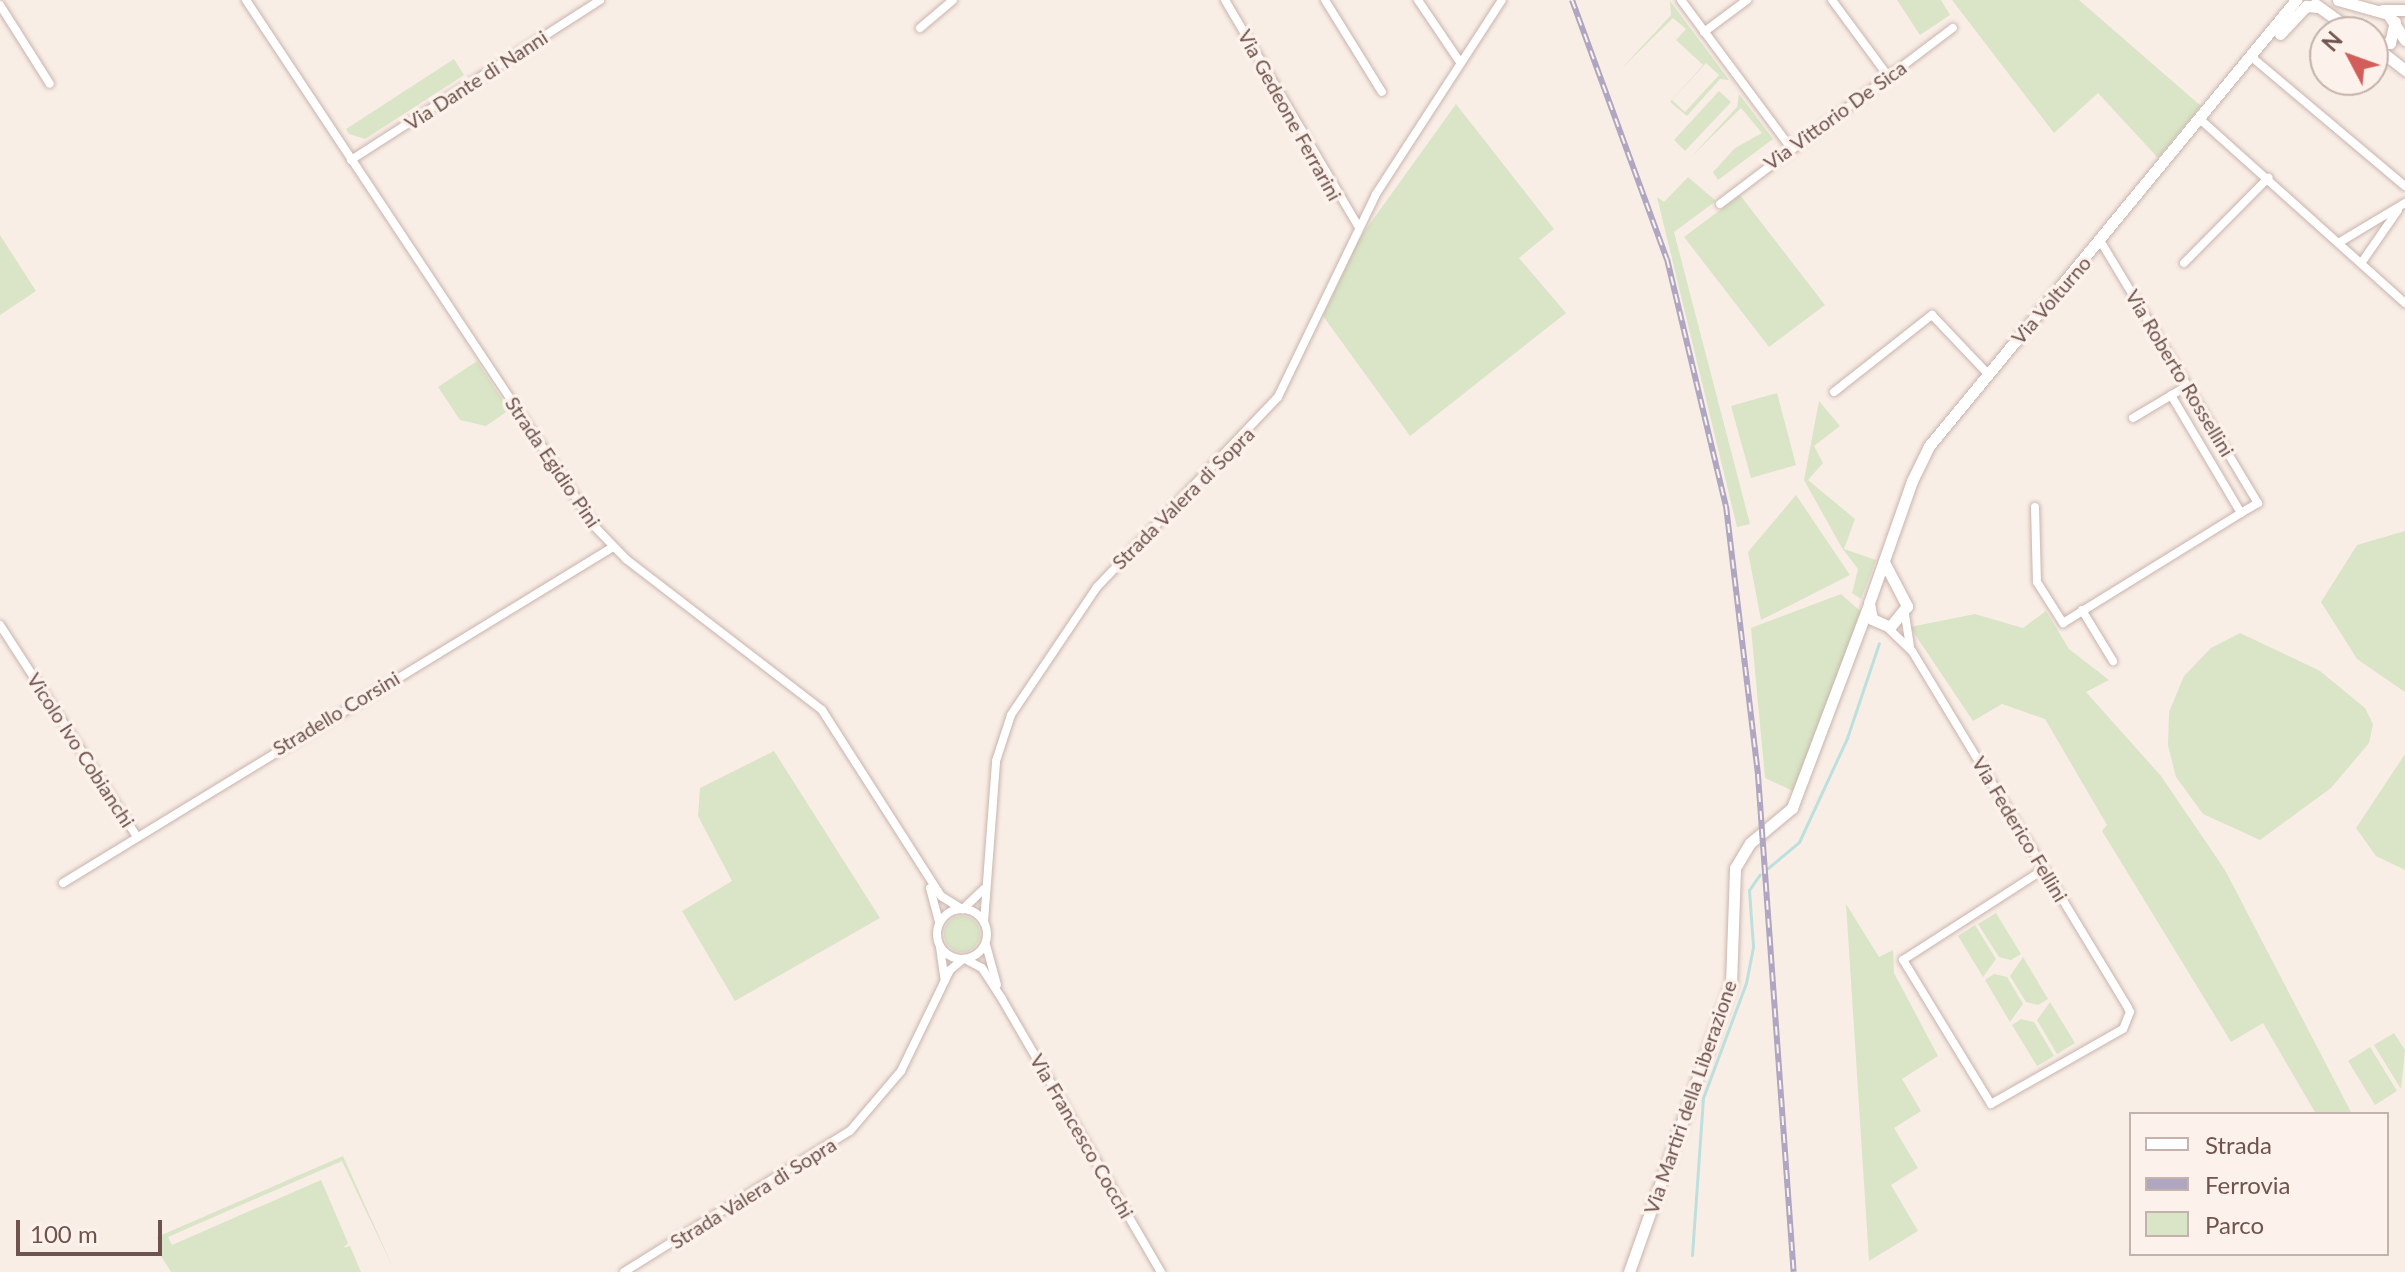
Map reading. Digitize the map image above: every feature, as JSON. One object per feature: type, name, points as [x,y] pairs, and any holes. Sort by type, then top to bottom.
[{"type":"street","name":"Strada Egidio Pini","points":[[246,0],[613,547],[822,710],[943,898],[963,909]]},
{"type":"street","name":"Via Dante di Nanni","points":[[351,160],[600,0]]},
{"type":"street","points":[[920,28],[953,0]]},
{"type":"street","name":"Via Gedeone Ferrarini","points":[[1225,0],[1358,226]]},
{"type":"street","points":[[1325,0],[1382,92]]},
{"type":"street","points":[[1418,0],[1460,62]]},
{"type":"street","name":"Strada Valera di Sopra","points":[[624,1272],[850,1131],[901,1071],[945,981],[987,939],[984,922],[996,761],[1007,722],[1097,587],[1278,397],[1358,226],[1502,0]]},
{"type":"street","points":[[1681,0],[1790,147]]},
{"type":"street","points":[[1704,32],[1747,0]]},
{"type":"street","points":[[1832,0],[1888,76]]},
{"type":"street","name":"Via Volturno","points":[[2254,59],[2296,0]]},
{"type":"street","points":[[2307,0],[2332,16]]},
{"type":"street","points":[[2338,0],[2378,10],[2405,10]]},
{"type":"street","points":[[0,5],[50,84]]},
{"type":"street","name":"Via Volturno","points":[[1761,834],[1792,808],[1841,683],[1922,458],[1987,373],[2254,59],[2303,8],[2319,7]]},
{"type":"street","points":[[2378,10],[2395,22],[2404,35],[2390,43]]},
{"type":"street","points":[[2390,43],[2395,22]]},
{"type":"street","name":"Via Vittorio De Sica","points":[[1720,204],[1790,147],[1953,28]]},
{"type":"street","points":[[2389,58],[2405,70]]},
{"type":"street","points":[[2254,59],[2405,186]]},
{"type":"street","points":[[2202,121],[2405,303]]},
{"type":"street","points":[[2184,263],[2268,178]]},
{"type":"street","points":[[2340,242],[2402,205]]},
{"type":"street","points":[[2362,262],[2402,205]]},
{"type":"street","name":"Via Roberto Rossellini","points":[[2101,242],[2258,503],[2241,513]]},
{"type":"street","points":[[1834,392],[1932,315],[1987,373]]},
{"type":"street","points":[[2133,418],[2187,386]]},
{"type":"street","points":[[2035,507],[2037,582],[2063,623],[2241,513],[2171,395]]},
{"type":"street","name":"Stradello Corsini","points":[[63,883],[136,835],[613,547]]},
{"type":"street","points":[[1884,562],[1905,615]]},
{"type":"street","points":[[1886,627],[1869,603],[1885,589],[1898,591]]},
{"type":"street","points":[[2082,610],[2113,661]]},
{"type":"street","name":"Via Volturno","points":[[1841,683],[1862,637],[1905,615]]},
{"type":"street","name":"Via Federico Fellini","points":[[1905,615],[1912,651]]},
{"type":"street","name":"Vicolo Ivo Cobianchi","points":[[0,625],[136,835]]},
{"type":"street","name":"Via Federico Fellini","points":[[1886,627],[1912,651],[2044,869],[2128,1008],[2123,1029],[2000,1103],[1981,1097],[1904,970],[1910,950],[2044,869]]},
{"type":"street","name":"Via Martiri della Liberazione","points":[[1629,1272],[1731,984],[1735,868],[1761,834]]},
{"type":"street","name":"Strada Egidio Pini","points":[[922,865],[938,906],[938,928]]},
{"type":"street","points":[[945,981],[938,928],[963,909],[986,885]]},
{"type":"street","points":[[963,909],[984,922]]},
{"type":"street","name":"Via Francesco Cocchi","points":[[987,939],[1003,1001]]},
{"type":"street","points":[[939,944],[964,959]]},
{"type":"street","name":"Via Francesco Cocchi","points":[[964,959],[981,967],[1003,1001],[1161,1272]]},
{"type":"green space","points":[[1897,0],[1941,0],[1950,15],[1920,35]]},
{"type":"green space","points":[[1952,0],[2079,0],[2201,106],[2158,158],[2098,93],[2054,133]]},
{"type":"green space","points":[[1670,1],[1729,80],[1720,79],[1687,116],[1670,102],[1703,65],[1676,40],[1686,29],[1673,18],[1621,69],[1671,15]],"holes":[[[1706,63],[1719,75],[1685,112],[1672,100]]]},
{"type":"green space","points":[[454,59],[464,75],[365,139],[349,134],[346,129]]},
{"type":"green space","points":[[1719,91],[1731,102],[1685,151],[1674,140]]},
{"type":"green space","points":[[1739,94],[1773,139],[1718,180],[1713,172],[1735,148],[1762,133],[1741,108],[1692,156],[1737,107]]},
{"type":"green space","points":[[1456,104],[1554,229],[1519,258],[1566,313],[1410,436],[1323,316],[1359,239]]},
{"type":"green space","points":[[1688,177],[1716,201],[1674,232],[1750,524],[1737,527],[1657,197],[1664,202]]},
{"type":"green space","points":[[1740,195],[1825,305],[1769,347],[1684,237]]},
{"type":"green space","points":[[0,235],[36,291],[0,315]]},
{"type":"green space","points":[[477,361],[509,410],[486,426],[460,420],[438,387]]},
{"type":"green space","points":[[1777,393],[1796,465],[1751,478],[1731,406]]},
{"type":"green space","points":[[1819,401],[1840,426],[1814,446],[1823,463],[1808,480],[1855,519],[1844,549],[1876,560],[1861,599],[1852,593],[1858,569],[1842,548],[1804,480]]},
{"type":"green space","points":[[1796,495],[1850,575],[1761,620],[1748,552]]},
{"type":"green space","points":[[2405,531],[2405,692],[2357,659],[2321,602],[2357,545]]},
{"type":"green space","points":[[1841,594],[1860,611],[1858,625],[1793,791],[1765,778],[1751,628]]},
{"type":"green space","points":[[2046,611],[2069,649],[2109,680],[2086,692],[2161,776],[2225,870],[2351,1112],[2315,1112],[2263,1023],[2231,1042],[2102,831],[2107,825],[2045,719],[2002,704],[1973,721],[1910,627],[1975,614],[2023,628]]},
{"type":"green space","points":[[2240,633],[2320,671],[2365,708],[2373,724],[2369,743],[2331,788],[2260,840],[2203,814],[2176,777],[2168,745],[2169,712],[2184,676],[2211,648]]},
{"type":"green space","points":[[774,751],[880,918],[735,1001],[682,911],[732,881],[698,816],[700,788]]},
{"type":"green space","points":[[2405,754],[2405,870],[2376,856],[2356,828]]},
{"type":"green space","points":[[1846,904],[1879,957],[1893,950],[1894,973],[1938,1056],[1902,1079],[1921,1111],[1894,1128],[1918,1168],[1891,1185],[1918,1231],[1869,1261]]},
{"type":"green space","points":[[1996,913],[2021,954],[2011,960],[1999,957],[1978,924]]},
{"type":"green space","points":[[962,916],[975,921],[980,934],[975,947],[962,952],[949,947],[944,934],[949,921]]},
{"type":"green space","points":[[1975,925],[1996,959],[1983,977],[1958,936]]},
{"type":"green space","points":[[2023,957],[2048,999],[2038,1005],[2026,1002],[2010,976]]},
{"type":"green space","points":[[1994,974],[2007,977],[2023,1004],[2010,1022],[1985,980]]},
{"type":"green space","points":[[2050,1002],[2075,1043],[2057,1054],[2037,1020]]},
{"type":"green space","points":[[2021,1019],[2034,1022],[2054,1056],[2037,1066],[2012,1025]]},
{"type":"green space","points":[[2394,1033],[2405,1050],[2401,1089],[2374,1045]]},
{"type":"green space","points":[[2370,1047],[2397,1091],[2375,1105],[2348,1061]]},
{"type":"green space","points":[[343,1156],[395,1272],[342,1161],[168,1237],[172,1245],[321,1180],[348,1243],[343,1248],[350,1246],[361,1272],[171,1272],[161,1256],[157,1237]]},
{"type":"waterway","points":[[1768,868],[1799,842],[1847,738],[1879,643]]},
{"type":"waterway","points":[[1692,1255],[1703,1098],[1746,983],[1753,946],[1749,890],[1760,874]]},
{"type":"railway","points":[[1572,0],[1667,259],[1726,506],[1758,775],[1794,1272]]}]
